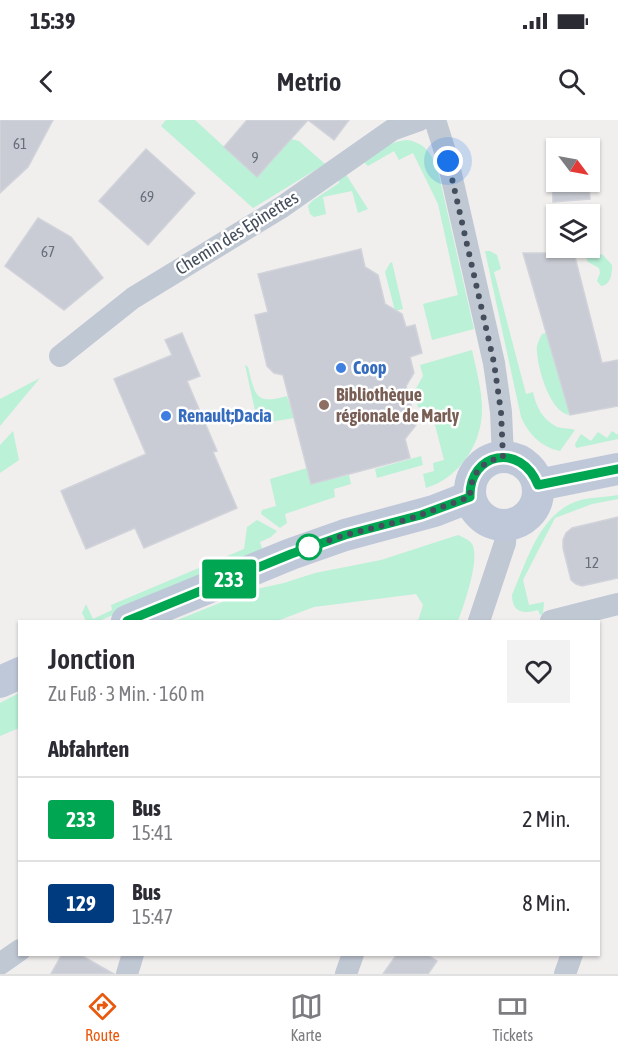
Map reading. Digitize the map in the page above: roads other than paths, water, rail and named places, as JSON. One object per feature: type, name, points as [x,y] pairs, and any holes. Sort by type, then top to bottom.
[{"type":"main road","points":[[503,457],[526,464],[534,473],[538,485],[538,494],[531,513],[516,524],[506,526],[496,525],[479,515],[470,497],[470,487],[474,476],[481,466],[491,459],[503,457]]},
{"type":"main road","points":[[538,485],[618,469]]},
{"type":"main road","points":[[129,620],[300,550],[345,535],[417,516],[470,497]]},
{"type":"main road","points":[[0,682],[18,674]]},
{"type":"street","name":"Chemin des Epinettes","points":[[60,356],[133,298],[282,207],[392,130],[420,120]]},
{"type":"street","points":[[435,120],[448,161],[494,363],[501,412],[503,457]]},
{"type":"street","points":[[479,620],[504,543],[506,526]]},
{"type":"street","points":[[555,620],[618,604]]},
{"type":"street","points":[[0,964],[18,951]]},
{"type":"street","points":[[127,974],[133,956]]},
{"type":"street","points":[[346,974],[352,956]]},
{"type":"street","points":[[565,974],[571,956]]},
{"type":"place","name":"Coop","points":[[341,368]]},
{"type":"place","name":"Bibliothèque régionale de Marly","points":[[324,405]]},
{"type":"place","name":"Renault;Dacia","points":[[166,416]]}]
